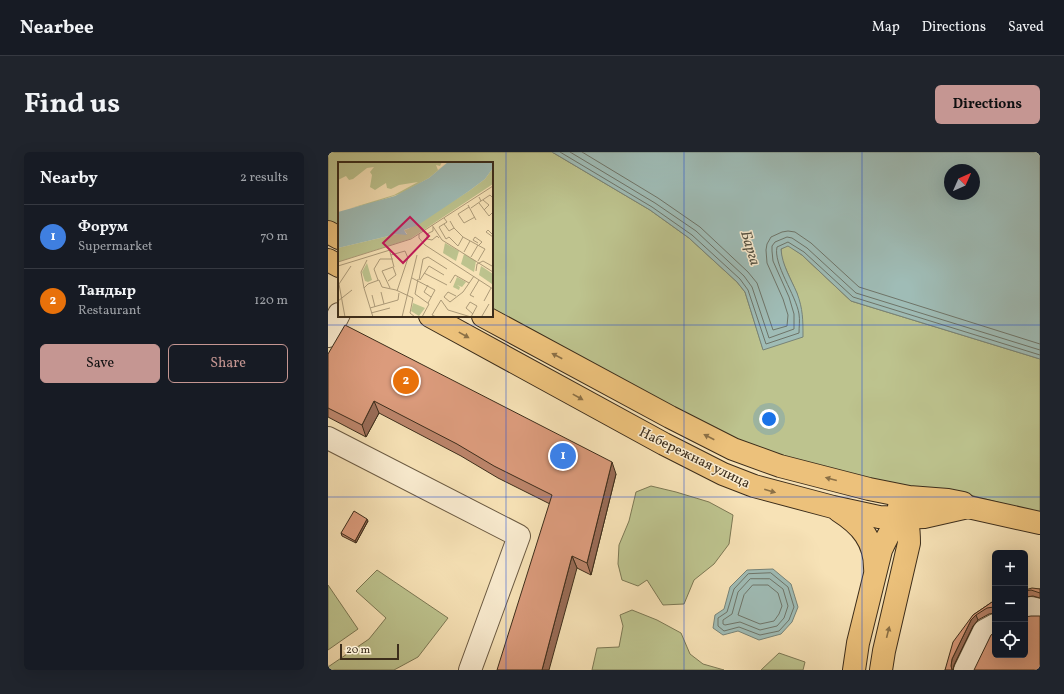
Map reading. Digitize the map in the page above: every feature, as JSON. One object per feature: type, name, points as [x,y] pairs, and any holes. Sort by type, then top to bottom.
[{"type":"main road","points":[[328,232],[338,237]]},
{"type":"main road","points":[[328,260],[338,265]]},
{"type":"main road","name":"Набережная улица","points":[[432,317],[664,444],[723,474],[773,492],[879,517],[924,517],[950,505]]},
{"type":"main road","name":"Набережная улица","points":[[485,317],[663,414],[732,449],[780,466],[869,489],[950,505],[969,504],[983,510],[1040,523]]},
{"type":"main road","points":[[869,489],[893,501],[902,510],[909,531],[907,555],[884,651],[881,670]]},
{"type":"main road","points":[[907,555],[919,532],[950,505]]},
{"type":"main road","points":[[833,507],[849,517],[862,529],[871,544],[875,560],[875,580]]},
{"type":"main road","points":[[854,670],[858,643],[875,580],[881,550],[887,536],[895,524],[904,517]]},
{"type":"lane","points":[[328,438],[519,536],[470,670]]},
{"type":"lane","points":[[1028,610],[1031,608],[1040,610]]},
{"type":"lane","points":[[965,670],[984,631],[992,627]]},
{"type":"green space","points":[[328,152],[552,152],[650,210],[689,238],[737,282],[745,292],[763,349],[797,294],[781,258],[781,249],[788,245],[802,255],[851,301],[1040,359],[1040,513],[962,493],[905,489],[747,446],[493,313],[493,162],[338,162],[338,227],[328,222]]},
{"type":"green space","points":[[651,486],[709,502],[733,515],[729,544],[714,564],[694,580],[684,604],[663,605],[647,580],[638,586],[622,580],[618,564],[619,545],[629,521],[636,492]]},
{"type":"green space","points":[[377,570],[448,618],[418,657],[394,670],[328,670],[328,667],[369,639],[386,618],[356,591]]},
{"type":"green space","points":[[328,585],[358,629],[328,650]]},
{"type":"green space","points":[[632,610],[657,620],[681,633],[690,654],[703,664],[724,670],[592,670],[597,648],[619,647],[623,626],[620,615]]},
{"type":"green space","points":[[779,653],[805,662],[803,670],[761,670]]},
{"type":"water","name":"Барга","points":[[552,152],[1040,152],[1040,359],[851,301],[802,255],[788,246],[781,249],[785,266],[797,293],[802,309],[803,337],[763,350],[745,292],[737,282],[689,238],[650,210]]},
{"type":"water","points":[[773,569],[791,584],[798,607],[792,622],[781,634],[759,640],[738,631],[723,635],[713,628],[715,615],[724,609],[730,587],[747,570]]},
{"type":"building","points":[[345,325],[612,462],[587,563],[572,556],[542,670],[497,670],[552,495],[494,466],[457,444],[374,401],[362,425],[328,408],[328,354]]},
{"type":"building","points":[[354,511],[367,519],[355,541],[341,533]]},
{"type":"building","points":[[1028,589],[1040,589],[1040,593],[1028,590]]},
{"type":"building","points":[[992,602],[992,607],[987,608],[971,620],[952,659],[952,670],[945,670],[953,642],[973,615]]},
{"type":"building","points":[[1028,616],[1040,616],[1040,670],[974,670],[992,634],[992,658],[1028,658]]},
{"type":"place","name":"Тандыр","points":[[406,381]]},
{"type":"place","name":"Форум","points":[[563,456]]}]
